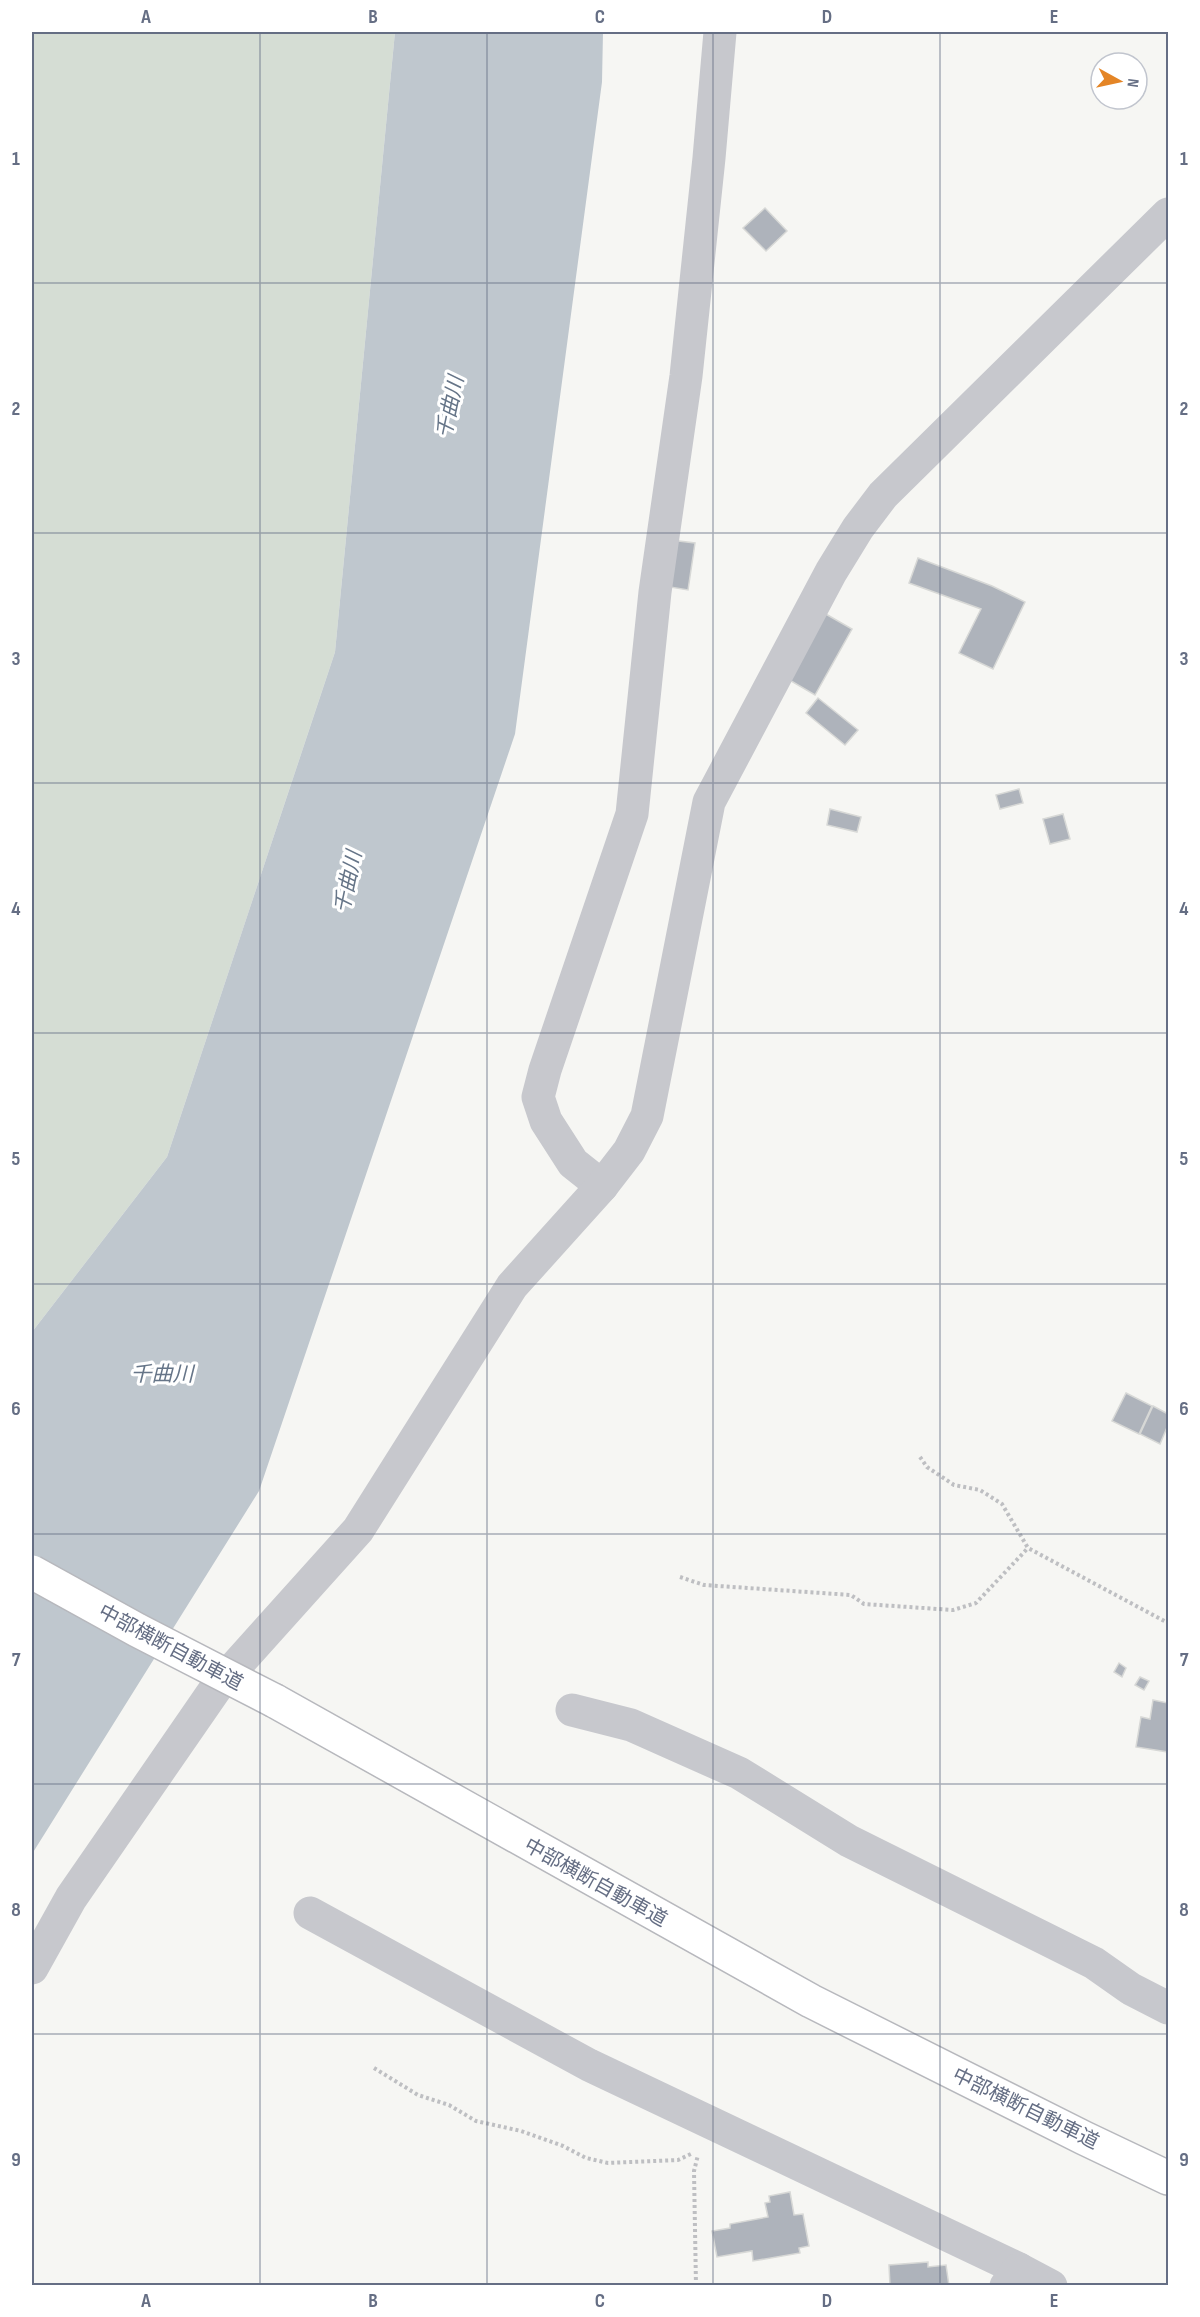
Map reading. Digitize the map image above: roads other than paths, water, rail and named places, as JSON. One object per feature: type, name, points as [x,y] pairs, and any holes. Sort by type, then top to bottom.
[{"type":"highway","name":"中部横断自動車道","points":[[32,1572],[137,1630],[275,1701],[811,2001],[1168,2178]]},
{"type":"street","points":[[602,1186],[573,1163],[546,1121],[538,1097],[545,1070],[632,814],[655,592],[687,364],[720,32]]},
{"type":"street","points":[[32,1968],[71,1898],[216,1688],[358,1530],[512,1286],[602,1186],[629,1151],[647,1116],[709,802],[831,572],[858,528],[883,495],[1168,214]]},
{"type":"street","points":[[572,1710],[632,1725],[739,1773],[849,1841],[1094,1964],[1131,1989],[1168,2008]]},
{"type":"street","points":[[310,1913],[589,2065],[1012,2277],[1051,2286]]},
{"type":"water","name":"千曲川","points":[[395,32],[603,32],[602,82],[515,734],[259,1491],[32,1854],[32,1332],[167,1157],[335,652]]}]
